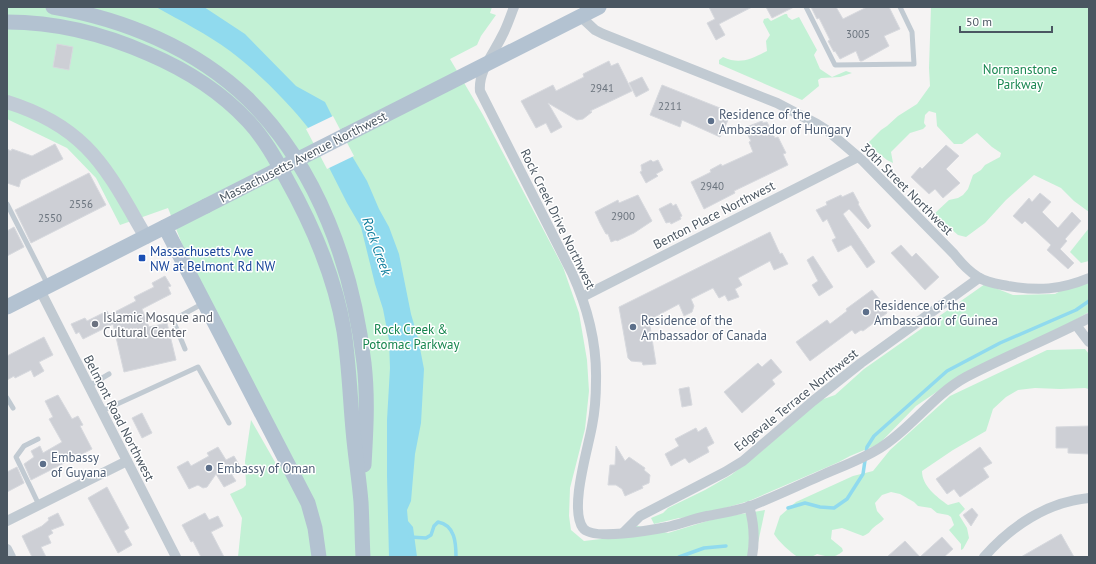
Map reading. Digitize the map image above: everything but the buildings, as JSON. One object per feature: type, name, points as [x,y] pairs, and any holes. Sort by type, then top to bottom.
[{"type":"main road","points":[[52,7],[93,15],[137,29],[175,46],[195,58],[232,85],[248,99],[278,134],[293,155],[310,184],[336,241],[347,274],[356,312],[364,364],[367,429],[361,502]]},
{"type":"main road","name":"Massachusetts Avenue Northwest","points":[[7,307],[598,7]]},
{"type":"main road","points":[[7,22],[45,24],[74,30],[111,39],[158,58],[179,69],[216,93],[247,120],[260,136],[275,159],[306,215],[323,254],[334,287],[344,331],[349,370],[353,428],[361,502],[363,557]]},
{"type":"main road","points":[[165,227],[308,503],[315,528],[319,557]]},
{"type":"street","name":"Rock Creek Drive Northwest","points":[[514,7],[503,35],[487,64],[479,83],[480,91],[572,272],[582,297],[592,336],[596,357],[593,424],[579,490],[578,512],[581,526],[587,532],[598,534],[643,532],[749,506],[871,453],[887,444],[940,395],[965,378],[1089,318]]},
{"type":"street","name":"30th Street Northwest","points":[[580,16],[603,34],[778,103],[828,131],[858,157],[954,254],[967,270],[979,278],[996,284],[1036,289],[1061,288],[1089,278]]},
{"type":"street","points":[[7,102],[48,119],[61,127],[87,148],[111,180],[146,237]]},
{"type":"street","name":"Benton Place Northwest","points":[[582,297],[858,157]]},
{"type":"street","name":"Edgevale Terrace Northwest","points":[[623,533],[640,516],[725,472],[743,461],[813,401],[979,278]]},
{"type":"street","name":"Belmont Road Northwest","points":[[44,288],[89,386],[176,557]]},
{"type":"street","points":[[1076,325],[1089,342]]},
{"type":"street","points":[[7,521],[127,461]]},
{"type":"street","points":[[984,557],[1011,531],[1036,514],[1064,503],[1089,498]]},
{"type":"street","points":[[749,506],[754,531],[754,547],[752,557]]},
{"type":"street","points":[[7,549],[11,557]]},
{"type":"lane","points":[[806,7],[835,65],[914,64],[912,32],[900,7]]},
{"type":"lane","points":[[7,204],[44,288]]},
{"type":"lane","points":[[185,349],[172,320],[205,303]]},
{"type":"lane","points":[[102,410],[198,367],[229,423]]},
{"type":"lane","points":[[89,386],[109,374]]},
{"type":"lane","points":[[7,398],[12,408]]},
{"type":"lane","points":[[38,439],[24,446],[16,457],[39,505]]},
{"type":"green space","name":"Rock Creek & Potomac Parkway","points":[[7,7],[492,7],[490,13],[496,15],[481,36],[477,45],[450,59],[483,115],[563,267],[579,313],[587,360],[589,391],[585,429],[570,488],[569,516],[571,530],[584,541],[601,539],[634,525],[668,533],[717,518],[765,510],[755,557],[238,557],[242,518],[230,494],[246,485],[245,461],[251,420],[279,469],[279,449],[182,244],[168,208],[120,225],[96,178],[67,148],[7,119]]},
{"type":"green space","name":"Normanstone Parkway","points":[[931,7],[1089,7],[1089,212],[1074,201],[1061,188],[1034,175],[1006,200],[985,223],[966,237],[958,235],[934,214],[949,200],[963,195],[968,189],[973,175],[981,170],[985,165],[1000,157],[1001,153],[977,133],[962,144],[954,144],[937,126],[936,113],[929,111],[925,115],[924,123],[926,126],[923,129],[910,133],[891,152],[893,163],[867,144],[898,116],[917,104],[930,86],[929,68]]},
{"type":"green space","points":[[787,14],[792,20],[799,17],[817,50],[814,55],[820,69],[832,77],[846,71],[852,73],[840,77],[821,78],[818,80],[819,86],[802,100],[719,64],[719,60],[723,57],[740,61],[751,59],[767,51],[766,41],[770,35],[763,22],[764,19],[768,18],[771,21]]},
{"type":"green space","points":[[1089,228],[1089,261],[1081,263],[1070,252]]},
{"type":"green space","points":[[1089,276],[1089,312],[1052,333],[963,374],[916,406],[879,444],[749,501],[694,517],[679,518],[654,524],[651,518],[663,513],[668,508],[705,490],[731,475],[763,450],[815,402],[835,395],[864,369],[985,284],[1013,295],[1055,294]]},
{"type":"green space","points":[[1085,349],[1089,354],[1089,389],[1035,388],[1018,390],[1006,397],[993,409],[986,431],[953,450],[922,471],[927,486],[935,495],[948,505],[959,502],[965,509],[959,515],[967,528],[969,538],[963,549],[961,550],[961,544],[949,530],[954,525],[951,517],[937,513],[931,508],[918,506],[900,494],[891,492],[882,495],[875,503],[877,511],[884,519],[867,534],[863,536],[842,528],[832,530],[831,539],[842,548],[843,551],[837,555],[828,556],[817,554],[803,558],[798,557],[785,547],[774,534],[780,516],[796,502],[853,476],[873,471],[890,450],[950,396],[1047,350]]},
{"type":"water","name":"Rock Creek","points":[[156,7],[204,7],[245,34],[296,86],[325,102],[352,156],[367,181],[379,209],[389,227],[399,254],[424,369],[421,423],[415,454],[411,501],[407,510],[408,521],[413,527],[417,557],[389,557],[387,420],[390,368],[389,340],[383,309],[375,284],[361,227],[347,203],[310,130],[282,98],[251,68],[230,51],[203,33]]},
{"type":"pier","points":[[333,116],[354,156],[327,169],[306,129]]},
{"type":"waterway","points":[[788,508],[805,503],[820,507],[834,508],[847,499],[863,474],[867,447],[874,436],[947,371],[1000,343],[1076,310],[1089,301]]},
{"type":"waterway","points":[[410,537],[426,538],[431,535],[434,526],[438,522],[444,524],[453,535],[456,546],[456,557]]},
{"type":"waterway","points":[[679,557],[704,548],[726,546]]},
{"type":"place","name":"Residence of the Ambassador of Hungary","points":[[711,121]]},
{"type":"place","name":"Massachusetts Ave NW at Belmont Rd NW","points":[[142,258]]},
{"type":"place","name":"Residence of the Ambassador of Guinea","points":[[866,312]]},
{"type":"place","name":"Islamic Mosque and Cultural Center","points":[[95,324]]},
{"type":"place","name":"Residence of the Ambassador of Canada","points":[[633,327]]},
{"type":"place","name":"Embassy of Guyana","points":[[43,464]]},
{"type":"place","name":"Embassy of Oman","points":[[209,468]]}]
